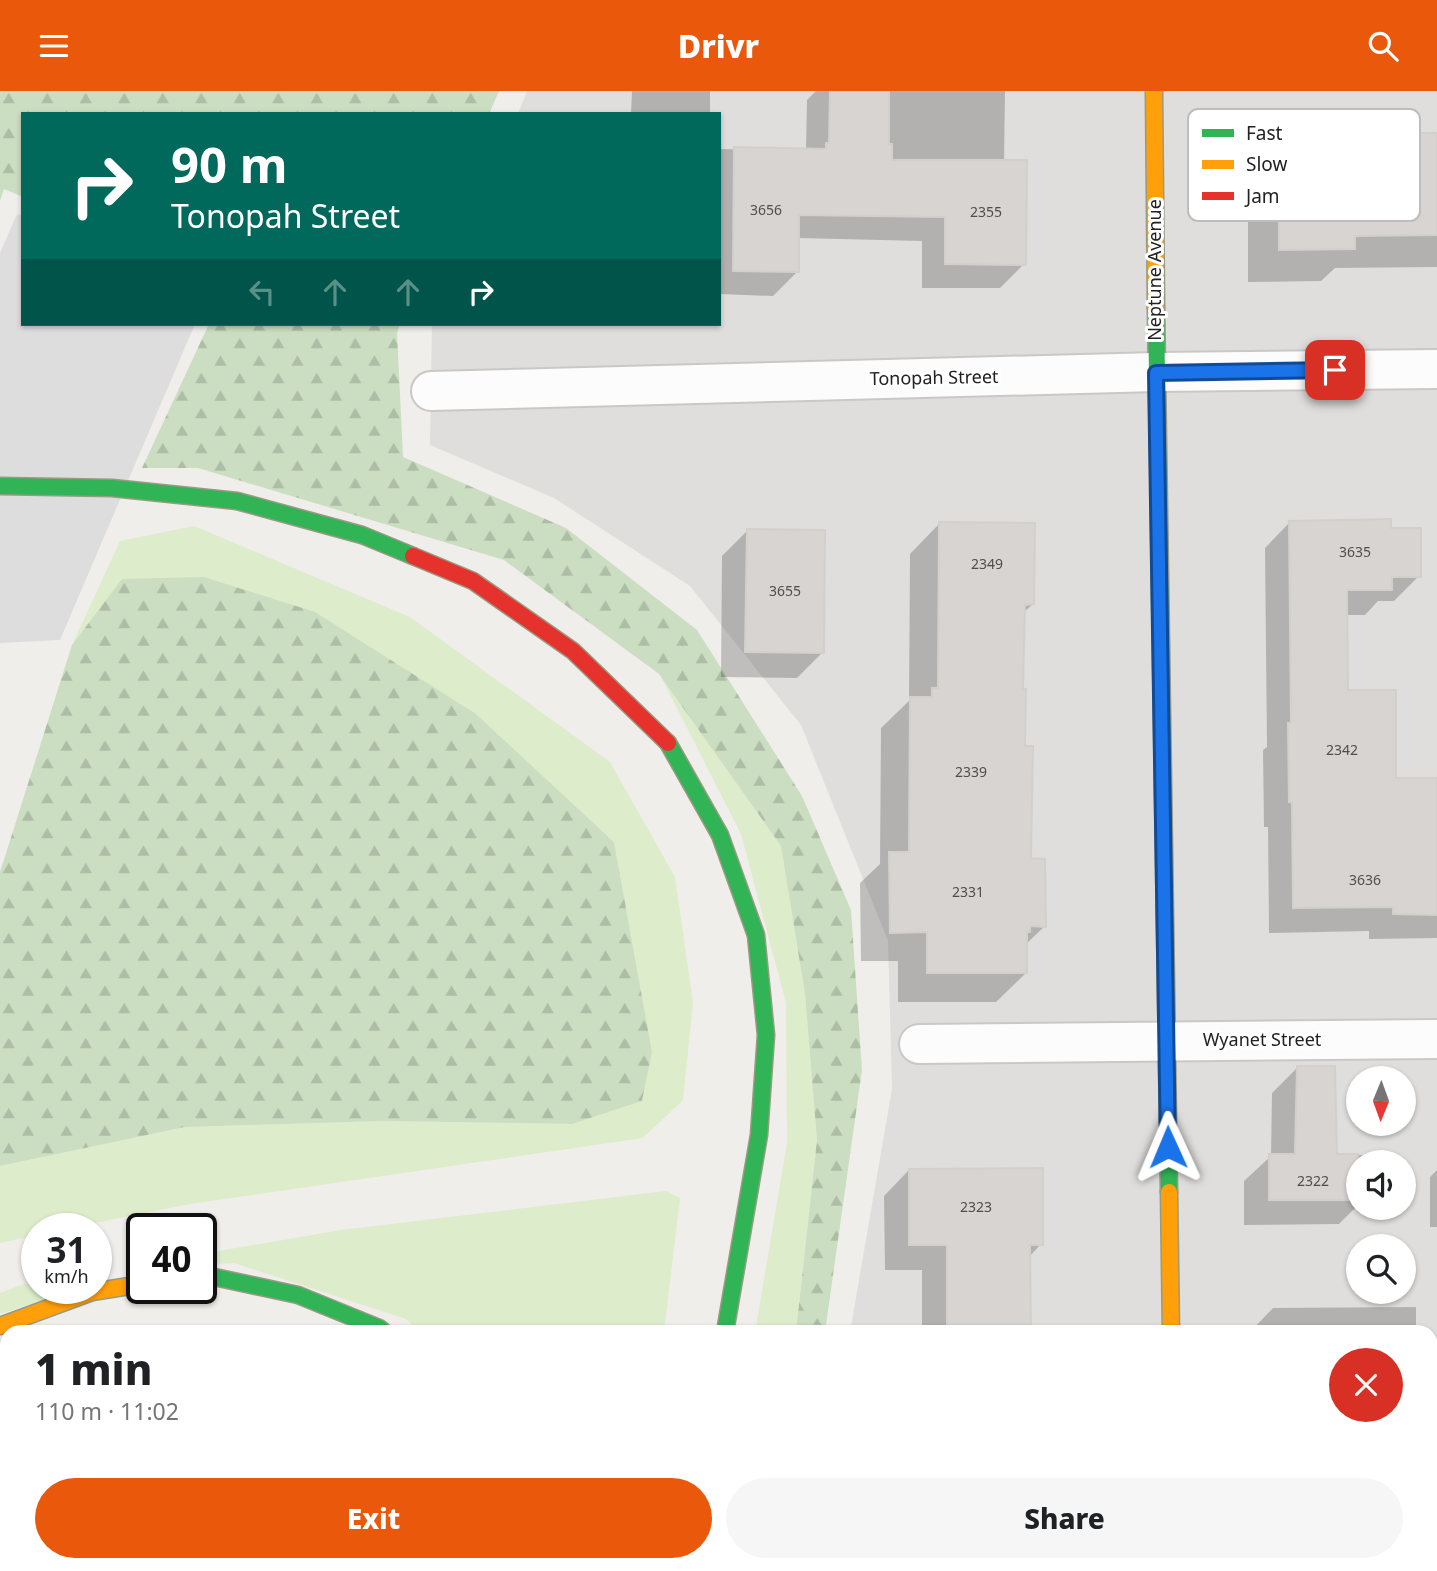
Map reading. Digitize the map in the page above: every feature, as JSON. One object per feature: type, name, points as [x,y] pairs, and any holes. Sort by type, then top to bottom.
[{"type":"main road","name":"Neptune Avenue","points":[[1154,91],[1171,1325]]},
{"type":"main road","points":[[0,486],[112,488],[237,501],[362,535],[473,581],[573,651],[666,740],[720,835],[756,935],[766,1035],[759,1135],[726,1325]]},
{"type":"main road","points":[[217,1278],[298,1295],[372,1325]]},
{"type":"main road","points":[[3,1325],[92,1291],[126,1286]]},
{"type":"street","name":"Tonopah Street","points":[[431,391],[1156,373],[1437,369]]},
{"type":"street","name":"Wyanet Street","points":[[919,1044],[1437,1039]]},
{"type":"shaded area","points":[[527,91],[1437,91],[1437,1325],[851,1325],[892,1089],[888,941],[801,725],[690,586],[554,498],[430,445],[432,326],[721,326],[721,112],[519,112]]},
{"type":"green space","points":[[0,91],[499,91],[490,112],[21,112],[21,196],[4,189],[0,201]]},
{"type":"green space","points":[[208,326],[399,326],[397,333],[403,457],[566,528],[697,630],[802,796],[851,910],[862,1070],[826,1325],[797,1325],[817,1140],[805,994],[781,846],[659,674],[504,560],[198,468],[142,468]]},
{"type":"green space","points":[[194,526],[410,617],[610,762],[675,877],[693,1003],[683,1100],[643,1138],[190,1204],[145,1213],[126,1213],[126,1217],[112,1219],[112,1213],[21,1213],[21,1238],[0,1243],[0,1166],[185,1127],[383,1121],[572,1124],[642,1101],[652,1052],[614,842],[476,714],[123,579],[72,645],[120,541]]},
{"type":"green space","points":[[204,577],[315,612],[476,714],[614,842],[652,1052],[642,1101],[572,1124],[383,1121],[185,1127],[0,1166],[0,872],[72,645],[122,579]]},
{"type":"green space","points":[[659,673],[781,846],[805,994],[817,1140],[797,1325],[756,1325],[787,1143],[786,1003],[741,834]]},
{"type":"green space","points":[[666,1191],[680,1198],[665,1325],[412,1325],[406,1319],[234,1263],[217,1264],[217,1251],[341,1230]]},
{"type":"green space","points":[[21,1285],[21,1304],[32,1304],[0,1314],[0,1293]]},
{"type":"pier","points":[[17,214],[21,215],[21,326],[194,326],[60,640],[0,643],[0,253]]},
{"type":"building","points":[[830,91],[889,91],[889,144],[892,144],[892,160],[1027,160],[1026,265],[945,264],[945,217],[799,215],[799,272],[733,271],[734,147],[826,149],[826,143],[829,143]]},
{"type":"building","points":[[1420,133],[1437,133],[1437,235],[1355,236],[1355,249],[1279,250],[1279,221],[1420,221]]},
{"type":"building","points":[[1391,519],[1391,528],[1421,528],[1421,577],[1392,577],[1392,590],[1347,590],[1348,690],[1396,690],[1396,778],[1437,778],[1437,915],[1393,914],[1393,907],[1293,908],[1288,723],[1291,723],[1289,521]]},
{"type":"building","points":[[939,522],[1035,523],[1034,604],[1025,605],[1023,689],[1026,689],[1025,746],[1033,746],[1031,858],[1045,859],[1046,927],[1030,926],[1030,932],[1027,932],[1027,973],[927,973],[927,932],[890,933],[889,852],[909,852],[910,697],[932,697],[932,688],[938,688]]},
{"type":"building","points":[[747,529],[825,530],[824,653],[745,652]]},
{"type":"building","points":[[1297,1066],[1335,1066],[1337,1154],[1346,1154],[1346,1200],[1269,1200],[1269,1154],[1295,1154]]},
{"type":"building","points":[[1043,1168],[1043,1245],[1030,1245],[1031,1325],[947,1325],[947,1245],[909,1245],[909,1169]]},
{"type":"traffic: fast","points":[[1156,308],[1169,1192]]},
{"type":"traffic: fast","points":[[0,486],[112,488],[237,501],[362,535],[413,556]]},
{"type":"traffic: fast","points":[[668,743],[720,835],[756,935],[766,1035],[759,1135],[726,1325]]},
{"type":"traffic: fast","points":[[217,1278],[298,1295],[372,1325]]},
{"type":"traffic: slow","points":[[1154,91],[1156,308]]},
{"type":"traffic: slow","points":[[1169,1192],[1171,1325]]},
{"type":"traffic: slow","points":[[3,1325],[92,1292],[126,1287]]},
{"type":"traffic: jam","points":[[413,556],[473,581],[573,651],[668,743]]},
{"type":"route","points":[[1168,1147],[1156,373],[1335,370]]}]
